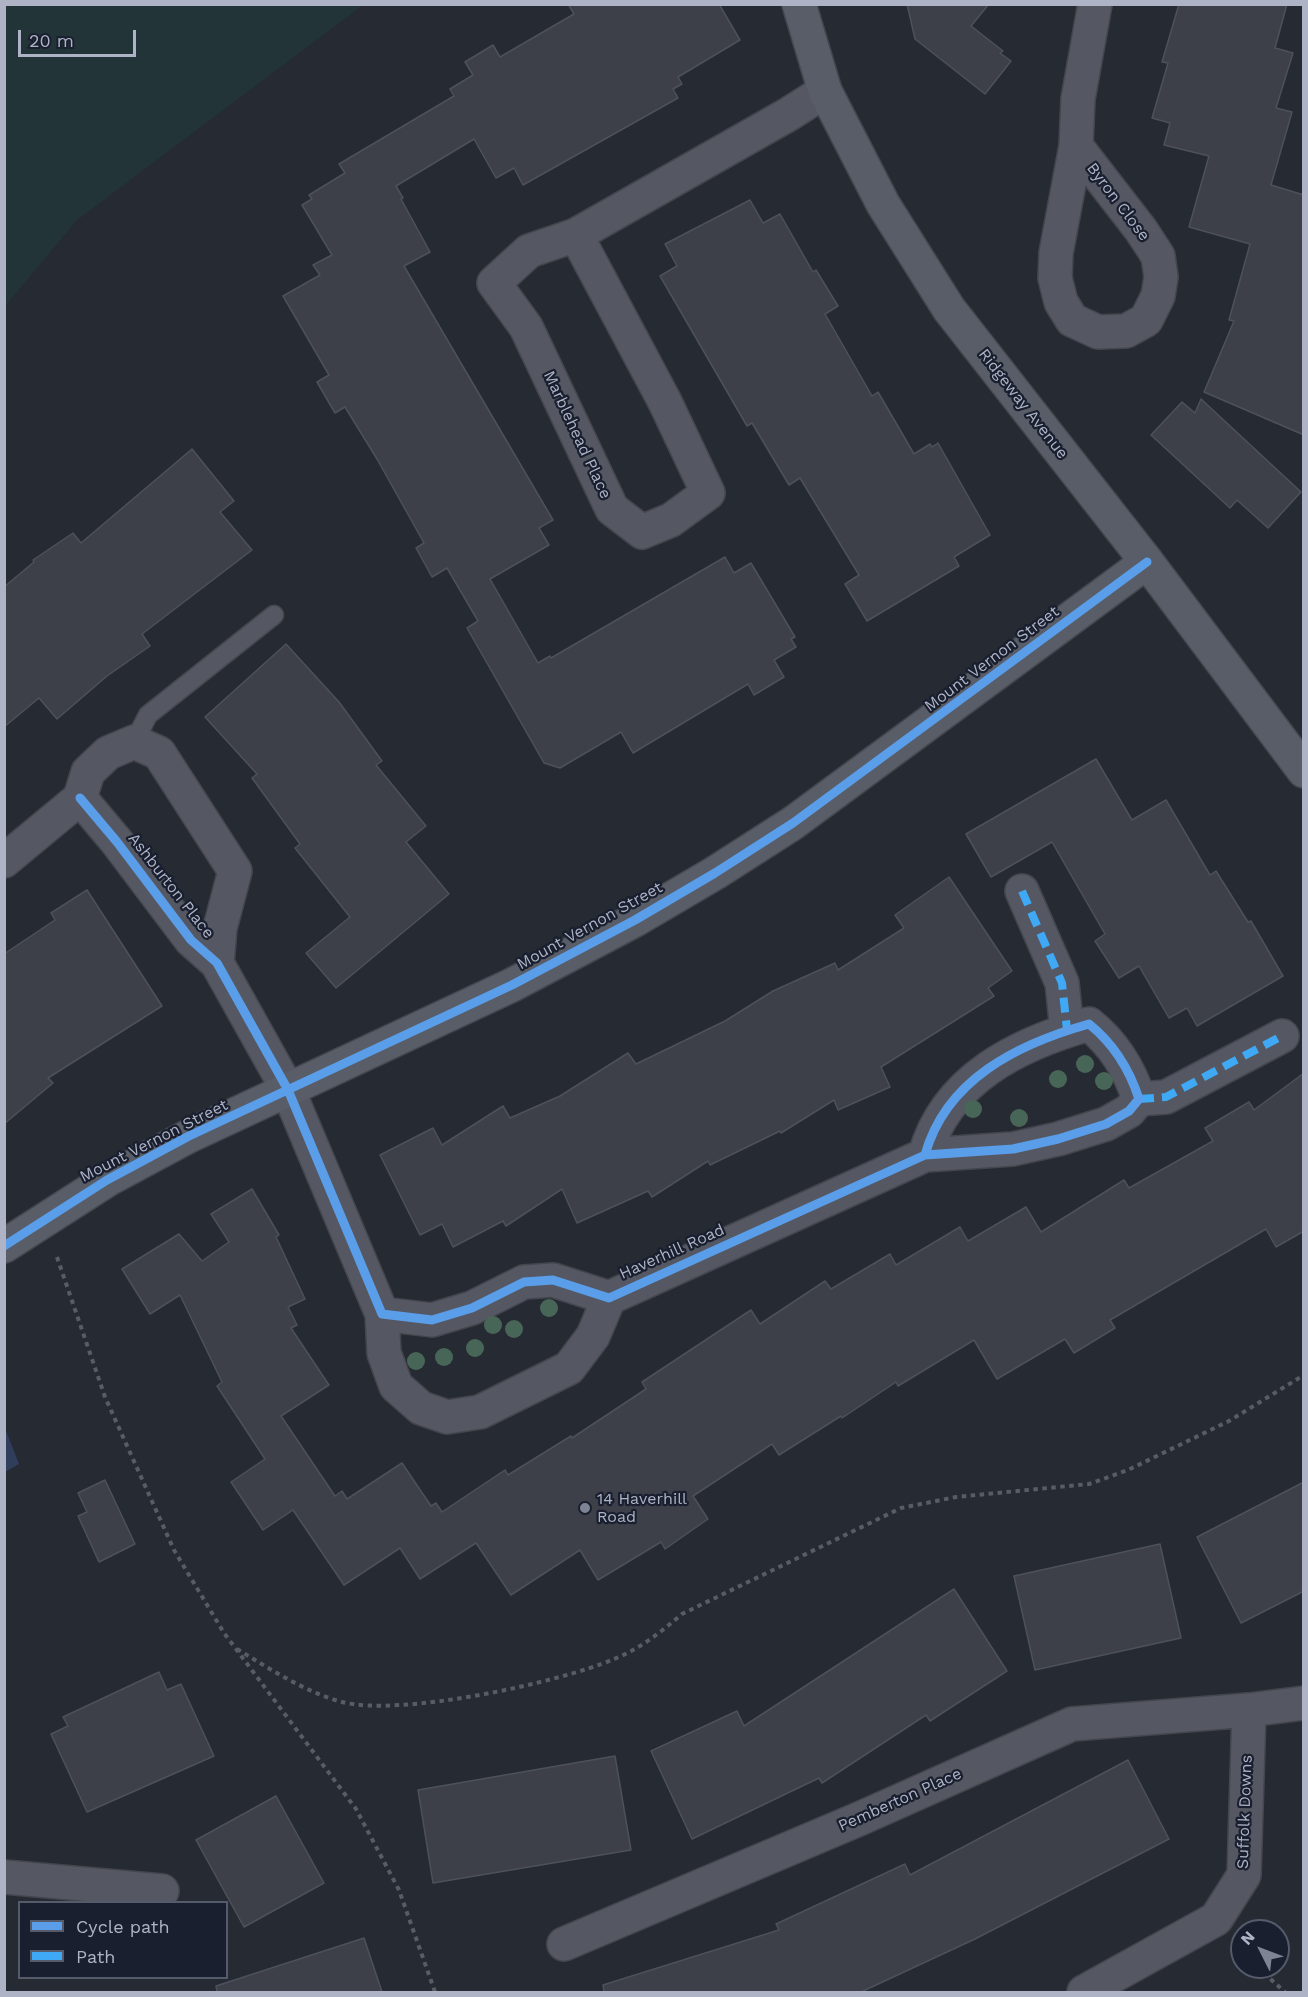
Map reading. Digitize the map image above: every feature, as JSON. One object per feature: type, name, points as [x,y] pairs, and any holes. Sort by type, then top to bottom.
[{"type":"street","name":"Ridgeway Avenue","points":[[799,4],[825,91],[883,204],[949,309],[1147,562],[1304,771]]},
{"type":"street","name":"Byron Close","points":[[1076,146],[1141,230],[1158,256],[1161,277],[1158,297],[1146,320],[1126,332],[1098,332],[1072,320],[1061,302],[1055,278],[1056,252],[1076,146],[1078,99],[1095,4]]},
{"type":"street","name":"Marblehead Place","points":[[576,235],[665,402],[708,493],[671,520],[642,532],[612,509],[526,327],[494,283],[529,251],[576,235],[789,114],[825,91]]},
{"type":"street","name":"Mount Vernon Street","points":[[4,1246],[107,1180],[189,1136],[512,985],[635,920],[715,873],[793,823],[1147,562]]},
{"type":"street","name":"Ashburton Place","points":[[134,742],[159,753],[235,871],[220,928],[217,963]]},
{"type":"street","points":[[4,861],[80,798],[88,772],[108,753],[134,742]]},
{"type":"street","name":"Ashburton Place","points":[[80,798],[117,842],[191,940],[217,963],[288,1090]]},
{"type":"street","points":[[1022,891],[1062,983],[1067,1030]]},
{"type":"street","points":[[925,1155],[932,1131],[945,1109],[973,1079],[1016,1051],[1067,1030],[1089,1024],[1108,1039],[1132,1076],[1139,1098],[1166,1096],[1282,1036]]},
{"type":"street","name":"Haverhill Road","points":[[288,1090],[382,1314],[384,1353],[396,1386],[421,1408],[447,1417],[480,1412],[568,1368],[593,1336],[609,1298]]},
{"type":"street","name":"Haverhill Road","points":[[382,1314],[432,1320],[472,1308],[524,1282],[553,1280],[609,1298],[925,1155],[1013,1149],[1058,1139],[1106,1124],[1129,1111],[1139,1098]]},
{"type":"street","points":[[1249,1710],[1304,1703]]},
{"type":"street","name":"Pemberton Place","points":[[564,1944],[859,1819],[1072,1724],[1249,1710]]},
{"type":"street","name":"Suffolk Downs","points":[[1084,1992],[1216,1920],[1244,1875],[1249,1710]]},
{"type":"street","points":[[4,1877],[162,1891]]},
{"type":"lane","points":[[134,742],[148,715],[274,615]]},
{"type":"path","points":[[57,1257],[105,1397],[174,1550],[237,1649],[356,1809],[399,1890],[435,1992]]},
{"type":"path","points":[[237,1649],[286,1679],[343,1702],[403,1706],[479,1694],[555,1677],[614,1659],[651,1639],[682,1614],[902,1508],[956,1497],[1089,1484],[1128,1470],[1229,1421],[1304,1375]]},
{"type":"path","points":[[1270,1979],[1285,1992]]},
{"type":"shaded area","points":[[5,4],[363,5],[77,220],[5,306]]},
{"type":"water","points":[[5,1428],[19,1464],[4,1472]]},
{"type":"building","points":[[568,4],[719,4],[740,40],[678,77],[682,84],[673,89],[678,98],[523,185],[514,168],[496,178],[474,139],[396,186],[430,252],[404,266],[553,520],[539,528],[549,545],[490,579],[538,663],[550,656],[551,658],[725,557],[734,573],[751,563],[795,637],[791,639],[796,647],[774,660],[784,677],[754,695],[748,684],[633,753],[621,732],[560,768],[544,763],[467,628],[478,621],[447,568],[432,577],[416,548],[424,543],[345,407],[335,413],[317,382],[329,375],[283,296],[320,275],[313,265],[332,255],[302,205],[312,199],[309,195],[345,173],[339,164],[454,96],[450,89],[473,75],[465,62],[493,45],[500,57],[574,14]]},
{"type":"building","points":[[907,4],[989,4],[971,26],[1003,51],[1000,53],[1011,61],[985,94],[915,39]]},
{"type":"building","points":[[1179,4],[1287,4],[1275,48],[1293,53],[1276,108],[1292,112],[1271,185],[1304,195],[1304,435],[1204,392],[1234,321],[1229,320],[1250,244],[1189,227],[1209,156],[1164,145],[1170,123],[1152,118],[1168,63],[1162,62]]},
{"type":"building","points":[[750,200],[763,223],[780,214],[813,272],[816,270],[838,306],[825,314],[872,396],[878,392],[914,454],[930,444],[932,447],[938,443],[990,535],[954,557],[959,566],[867,621],[845,584],[859,575],[800,478],[789,485],[752,423],[747,426],[660,276],[677,266],[665,244]]},
{"type":"building","points":[[1201,399],[1301,492],[1268,528],[1237,500],[1230,508],[1151,435],[1182,402],[1195,413]]},
{"type":"building","points":[[192,449],[234,501],[220,512],[252,550],[142,634],[150,646],[107,676],[57,719],[39,698],[4,727],[4,587],[34,562],[33,560],[73,533],[81,543]]},
{"type":"building","points":[[286,644],[339,702],[382,761],[376,765],[426,826],[406,842],[449,894],[336,988],[306,953],[350,917],[295,848],[300,844],[252,778],[257,774],[205,717]]},
{"type":"building","points":[[1096,759],[1132,820],[1166,800],[1210,875],[1216,871],[1248,922],[1251,921],[1283,976],[1197,1026],[1187,1008],[1169,1018],[1139,966],[1119,978],[1095,941],[1105,934],[1052,842],[991,877],[966,834]]},
{"type":"building","points":[[949,877],[1012,971],[988,988],[994,996],[881,1067],[890,1087],[838,1110],[834,1100],[781,1133],[780,1131],[710,1165],[708,1161],[652,1197],[648,1191],[577,1223],[562,1189],[506,1226],[503,1221],[453,1247],[442,1224],[420,1235],[380,1155],[433,1128],[442,1145],[503,1106],[510,1118],[560,1096],[628,1053],[636,1064],[725,1021],[773,991],[835,963],[838,970],[904,928],[895,915]]},
{"type":"building","points":[[87,890],[162,1006],[48,1078],[53,1083],[4,1124],[4,954],[55,920],[51,913]]},
{"type":"building","points":[[1304,1073],[1304,1231],[1276,1247],[1266,1229],[1110,1320],[1115,1328],[1074,1353],[1065,1339],[997,1379],[974,1340],[898,1386],[896,1382],[842,1418],[841,1416],[779,1455],[772,1444],[693,1496],[708,1519],[665,1549],[661,1542],[598,1580],[580,1550],[511,1595],[476,1543],[420,1579],[400,1548],[344,1585],[293,1510],[263,1530],[231,1482],[265,1459],[217,1386],[222,1382],[180,1295],[150,1314],[122,1269],[179,1234],[202,1261],[229,1242],[211,1214],[252,1189],[279,1235],[276,1237],[305,1299],[288,1307],[297,1325],[291,1328],[329,1385],[281,1416],[335,1496],[342,1491],[347,1499],[402,1463],[431,1506],[436,1503],[442,1512],[505,1470],[508,1475],[571,1436],[572,1438],[646,1389],[642,1382],[751,1310],[760,1324],[825,1281],[831,1289],[890,1254],[896,1265],[960,1227],[968,1241],[1026,1207],[1041,1232],[1124,1180],[1129,1188],[1213,1141],[1205,1128],[1249,1102],[1254,1110]]},
{"type":"building","points":[[105,1480],[135,1544],[99,1562],[78,1516],[87,1512],[78,1493]]},
{"type":"building","points":[[1304,1482],[1304,1591],[1241,1623],[1197,1537]]},
{"type":"building","points":[[1160,1544],[1181,1638],[1035,1670],[1014,1576]]},
{"type":"building","points":[[954,1589],[1007,1671],[930,1721],[926,1715],[822,1783],[819,1778],[692,1839],[651,1751],[737,1711],[744,1726]]},
{"type":"building","points":[[159,1672],[167,1690],[181,1684],[214,1756],[87,1812],[51,1734],[68,1726],[63,1717]]},
{"type":"building","points":[[615,1756],[631,1850],[433,1883],[418,1790]]},
{"type":"building","points":[[1128,1760],[1169,1839],[975,1939],[861,1992],[604,1992],[603,1985],[779,1930],[776,1924],[905,1864],[910,1875]]},
{"type":"building","points":[[276,1796],[324,1883],[244,1927],[196,1840]]},
{"type":"building","points":[[364,1938],[382,1992],[217,1992],[216,1986]]},
{"type":"marked path","points":[[1022,891],[1062,983],[1067,1030]]},
{"type":"marked path","points":[[1139,1099],[1166,1097],[1282,1036]]},
{"type":"cycle path","points":[[4,1246],[107,1180],[189,1136],[512,985],[635,920],[715,873],[793,823],[1147,562]]},
{"type":"cycle path","points":[[80,798],[117,842],[191,940],[217,963],[288,1090],[382,1314],[432,1320],[472,1308],[524,1282],[553,1280],[609,1298],[925,1155],[1013,1149],[1058,1139],[1106,1124],[1129,1111],[1139,1099],[1120,1057],[1089,1024],[1036,1042],[988,1068],[967,1085],[950,1105],[935,1128],[925,1155]]},
{"type":"place","name":"14 Haverhill Road","points":[[585,1508]]}]
